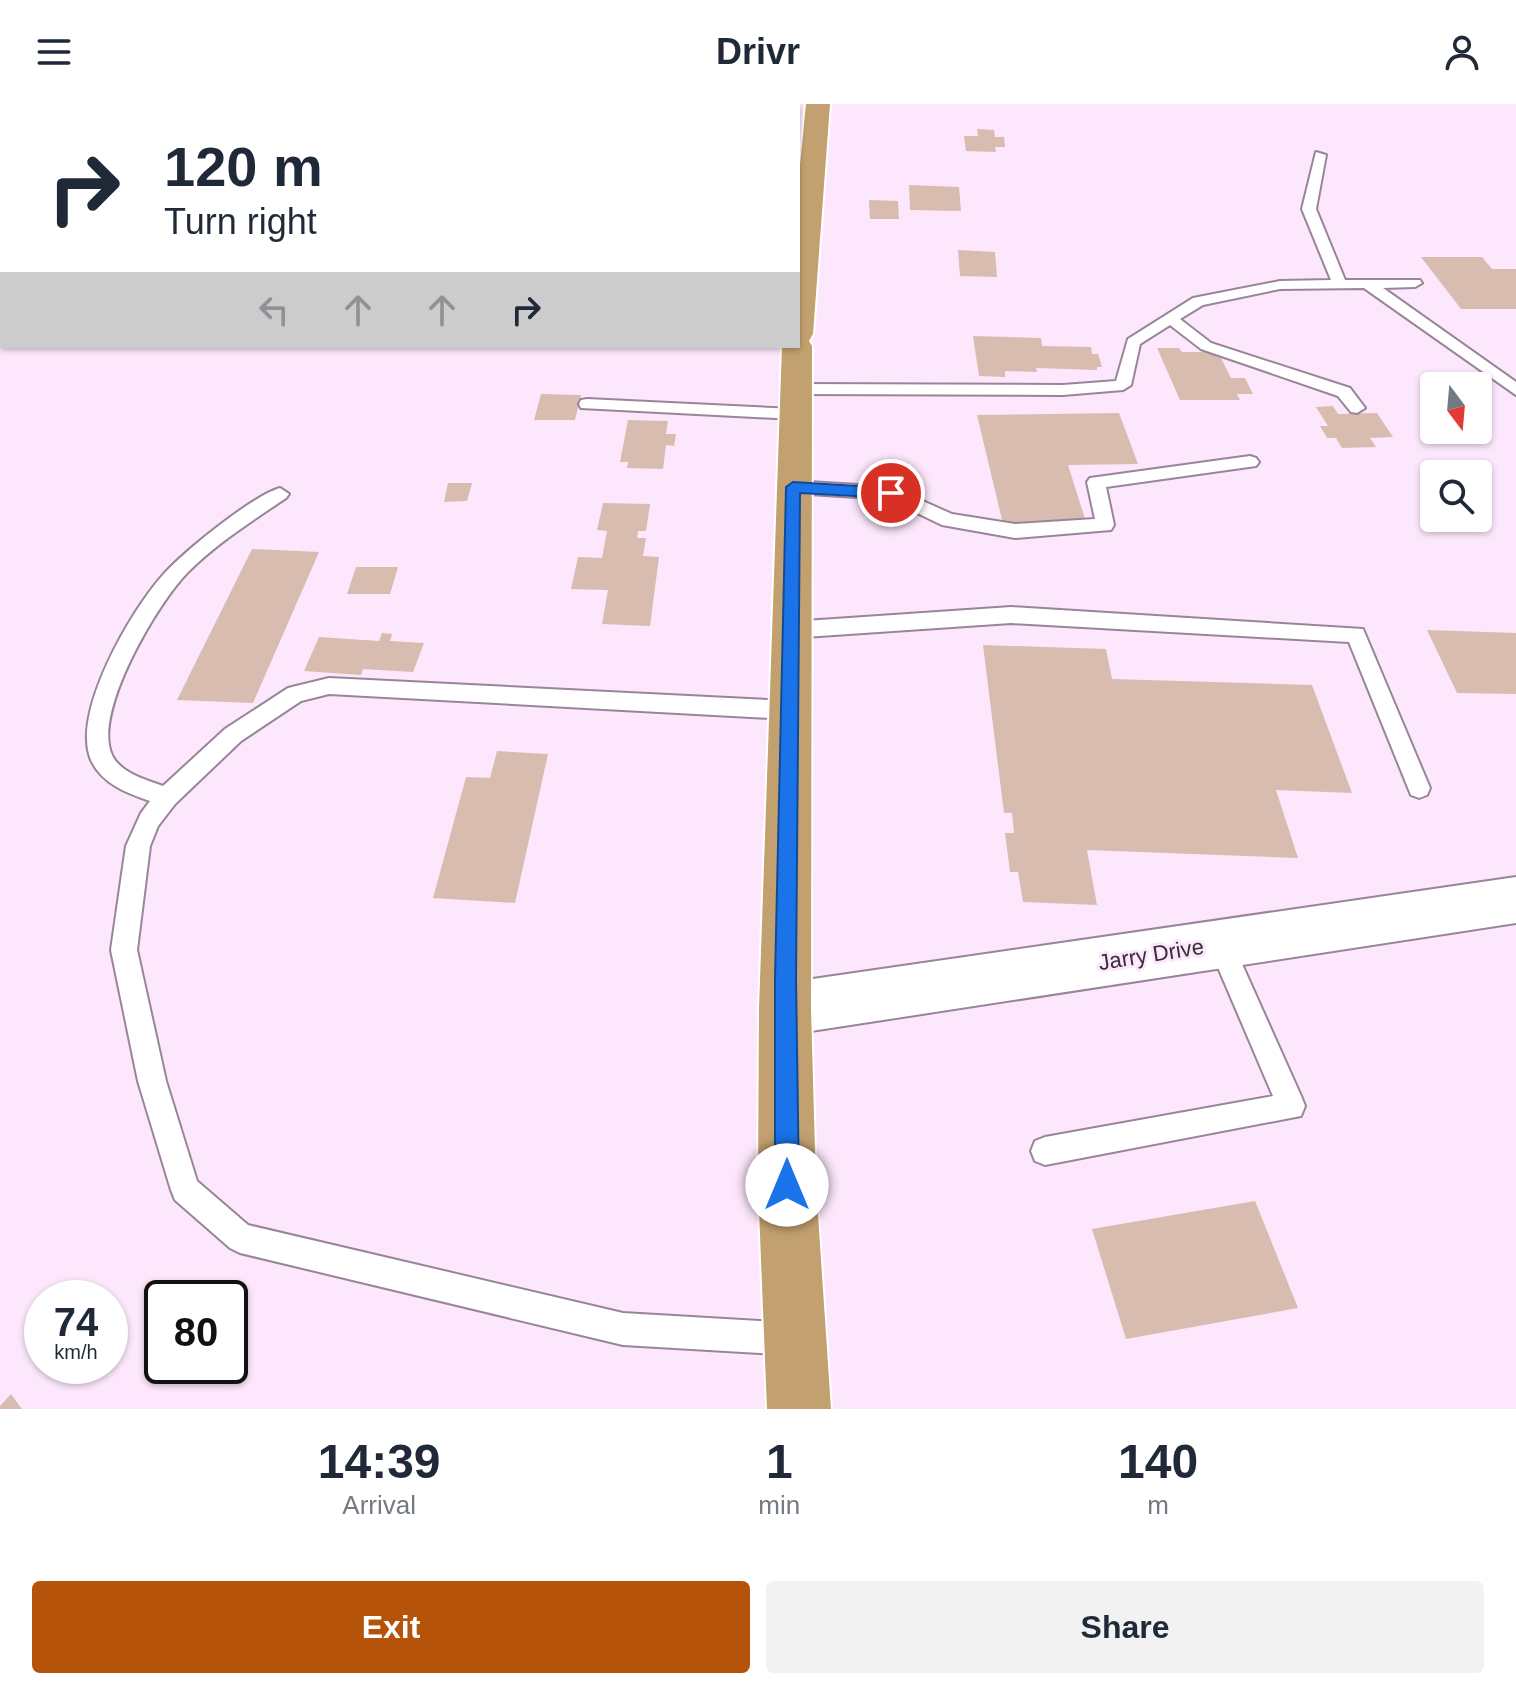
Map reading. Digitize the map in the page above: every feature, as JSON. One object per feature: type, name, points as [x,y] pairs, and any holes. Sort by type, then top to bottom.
[{"type":"highway","points":[[800,311],[818,104]]},
{"type":"highway","points":[[795,383],[785,1009],[787,1185],[799,1409]]},
{"type":"street","name":"Jarry Drive","points":[[785,1009],[1516,900]]},
{"type":"lane","points":[[1320,155],[1309,209],[1340,284]]},
{"type":"lane","points":[[587,404],[795,383],[1063,390],[1123,385],[1133,342],[1198,301],[1280,285],[1415,283]]},
{"type":"lane","points":[[1368,284],[1516,390]]},
{"type":"lane","points":[[1170,318],[1206,346],[1344,392],[1357,408]]},
{"type":"lane","points":[[793,487],[891,493],[948,520],[1015,531],[1105,525],[1096,482],[1250,462]]},
{"type":"lane","points":[[167,797],[126,782],[111,771],[101,758],[96,744],[103,698],[147,610],[168,580],[211,541],[280,494]]},
{"type":"lane","points":[[790,630],[1011,615],[1356,635],[1419,788]]},
{"type":"lane","points":[[789,710],[321,687],[295,694],[233,735],[167,797],[149,820],[138,846],[124,950],[152,1081],[185,1190],[240,1238],[623,1329],[794,1339]]},
{"type":"lane","points":[[1045,1151],[1291,1106],[1220,944]]},
{"type":"building","points":[[977,129],[994,130],[995,137],[1004,137],[1005,147],[995,147],[996,152],[966,151],[964,136],[978,136]]},
{"type":"building","points":[[909,185],[959,187],[961,211],[910,210]]},
{"type":"building","points":[[869,200],[898,201],[899,219],[870,219]]},
{"type":"building","points":[[958,250],[995,252],[997,277],[960,276]]},
{"type":"building","points":[[1421,257],[1482,257],[1492,269],[1516,269],[1516,309],[1461,309]]},
{"type":"building","points":[[973,336],[1041,338],[1042,346],[1091,347],[1092,354],[1098,354],[1102,367],[1097,367],[1097,370],[1036,368],[1037,372],[1005,371],[1005,377],[979,376]]},
{"type":"building","points":[[1157,348],[1218,352],[1231,378],[1245,378],[1253,394],[1237,394],[1240,400],[1180,400]]},
{"type":"building","points":[[541,394],[581,395],[575,420],[534,420]]},
{"type":"building","points":[[1333,406],[1338,414],[1377,413],[1393,437],[1370,438],[1376,447],[1342,448],[1336,438],[1327,438],[1320,426],[1328,426],[1316,407]]},
{"type":"building","points":[[1119,413],[1138,464],[1068,465],[1086,522],[1003,524],[977,415]]},
{"type":"building","points":[[628,420],[668,421],[666,434],[676,434],[674,446],[666,445],[663,469],[627,468],[628,462],[620,462]]},
{"type":"building","points":[[448,483],[472,483],[467,501],[444,502]]},
{"type":"building","points":[[603,503],[650,504],[646,531],[638,531],[637,538],[646,538],[643,556],[659,557],[650,626],[602,624],[608,590],[571,589],[578,557],[602,558],[607,531],[597,530]]},
{"type":"building","points":[[252,549],[319,552],[253,703],[177,700]]},
{"type":"building","points":[[356,567],[398,567],[390,594],[347,594]]},
{"type":"building","points":[[1427,630],[1516,633],[1516,694],[1457,693]]},
{"type":"building","points":[[382,633],[392,634],[390,641],[424,643],[413,672],[363,669],[361,675],[304,671],[319,637],[379,641]]},
{"type":"building","points":[[983,645],[1106,649],[1112,679],[1312,685],[1352,793],[1276,790],[1298,858],[1087,850],[1097,905],[1023,902],[1018,872],[1010,872],[1005,833],[1014,833],[1012,813],[1004,813]]},
{"type":"building","points":[[497,751],[548,754],[515,903],[433,898],[466,777],[490,778]]},
{"type":"building","points":[[1255,1201],[1298,1308],[1126,1339],[1092,1229]]},
{"type":"building","points":[[11,1394],[22,1409],[0,1409],[0,1406]]},
{"type":"route","points":[[787,1185],[786,979],[793,487],[891,493]]}]
